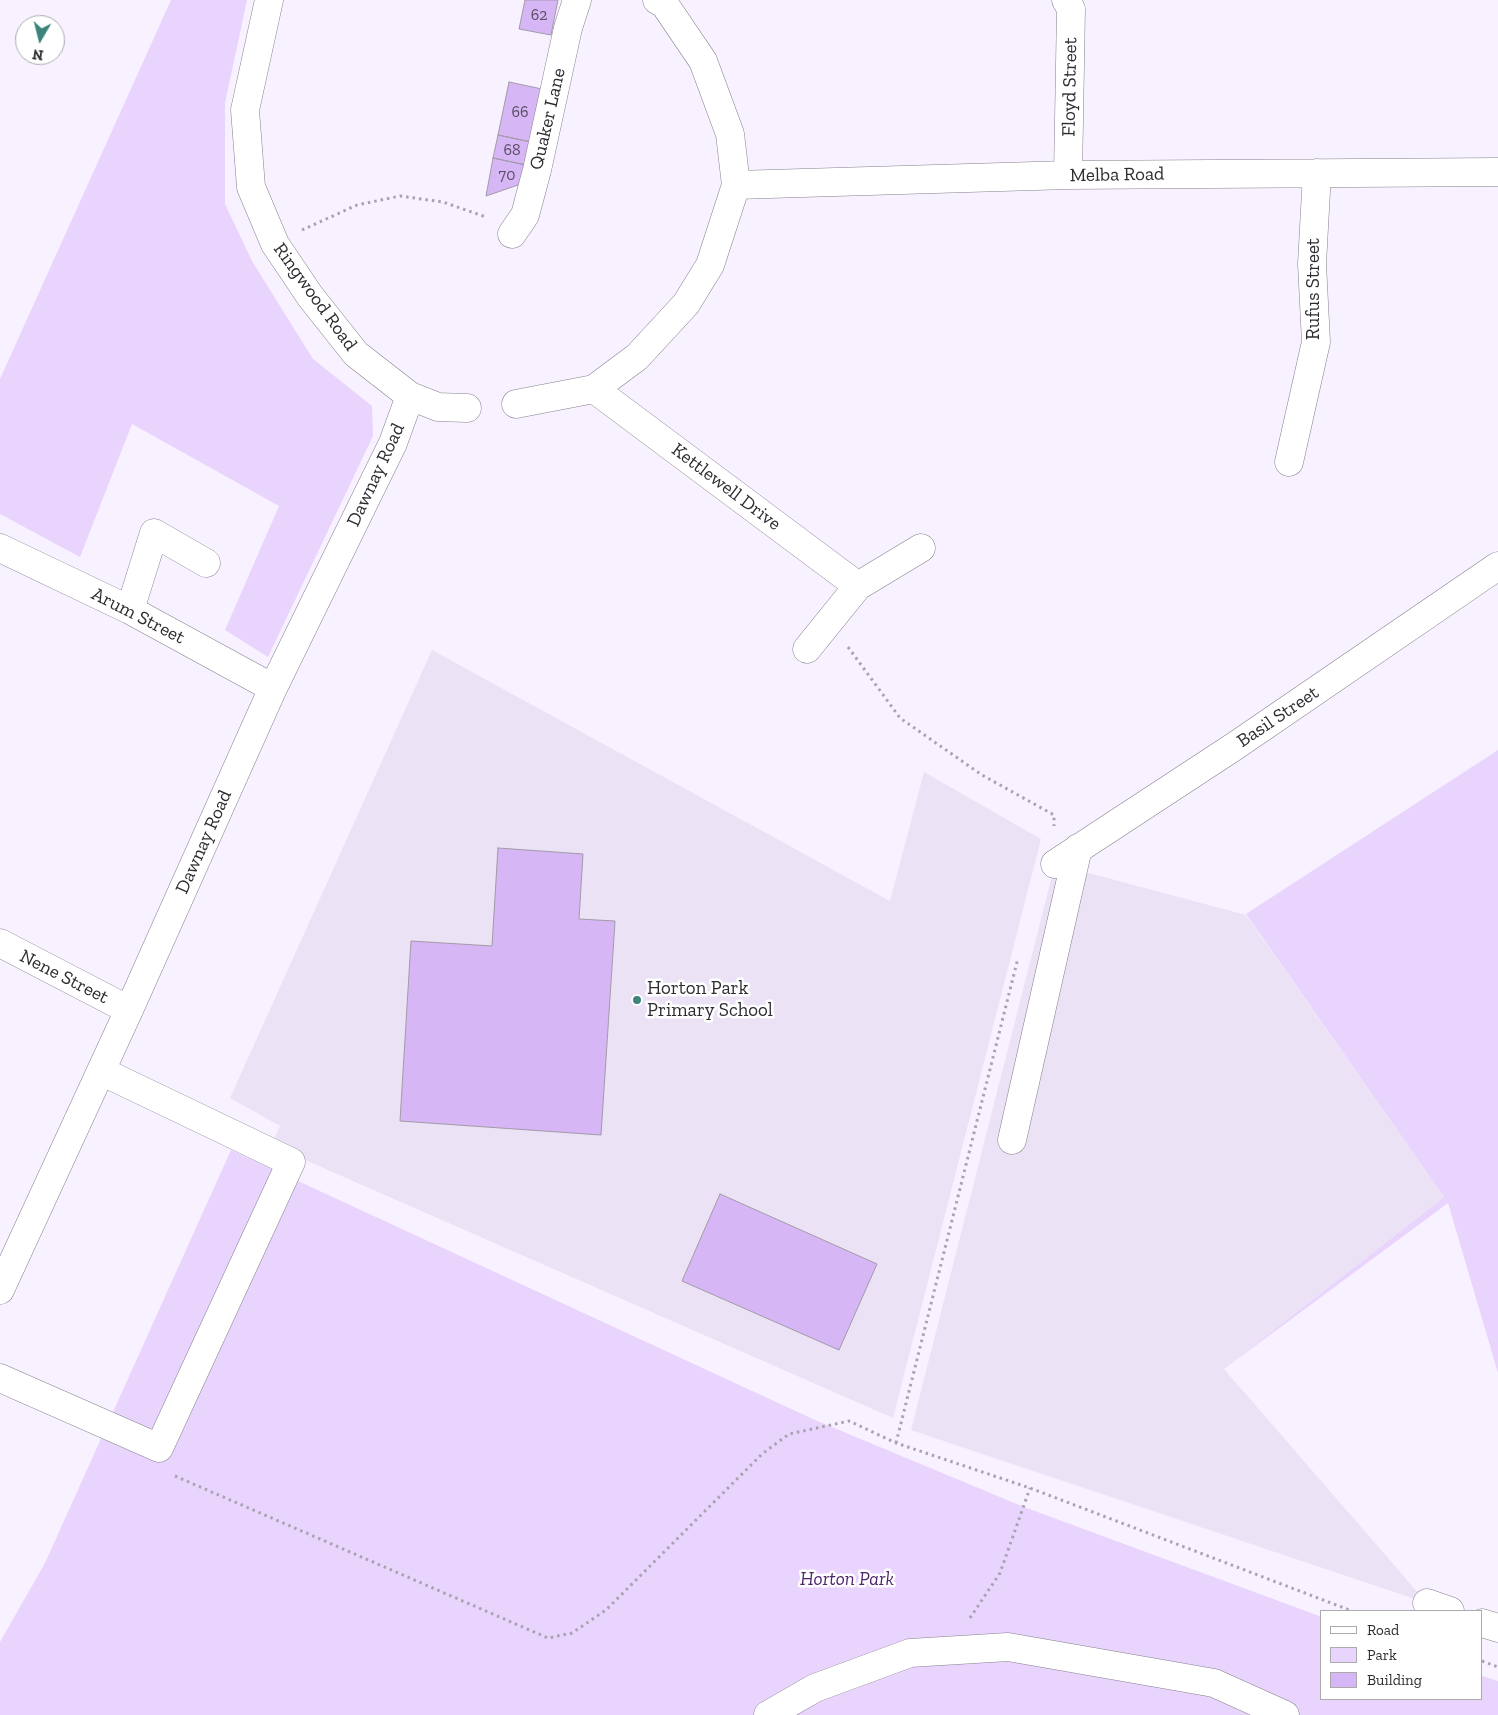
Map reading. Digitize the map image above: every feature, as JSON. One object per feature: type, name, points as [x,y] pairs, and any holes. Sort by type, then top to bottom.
[{"type":"street","name":"Ringwood Road","points":[[269,0],[245,110],[251,187],[275,244],[310,296],[356,354],[410,396]]},
{"type":"street","name":"Quaker Lane","points":[[512,234],[525,215],[537,170],[568,28],[577,0]]},
{"type":"street","points":[[516,404],[594,389],[638,356],[686,304],[710,265],[736,185],[730,134],[704,61],[666,6],[657,0]]},
{"type":"street","name":"Floyd Street","points":[[1066,0],[1071,9],[1068,175]]},
{"type":"street","name":"Melba Road","points":[[736,185],[1068,175],[1498,172]]},
{"type":"street","name":"Rufus Street","points":[[1288,462],[1316,342],[1312,264],[1317,173]]},
{"type":"street","name":"Kettlewell Drive","points":[[594,389],[858,586]]},
{"type":"street","points":[[410,396],[438,407],[468,408]]},
{"type":"street","name":"Dawnay Road","points":[[0,1288],[129,1010],[273,688],[393,443],[410,396]]},
{"type":"street","points":[[130,610],[154,533],[206,563]]},
{"type":"street","name":"Arum Street","points":[[0,548],[130,610],[273,688]]},
{"type":"street","points":[[807,649],[858,586],[921,548]]},
{"type":"street","name":"Basil Street","points":[[1055,864],[1235,746],[1498,566]]},
{"type":"street","points":[[1012,1140],[1078,848]]},
{"type":"street","name":"Nene Street","points":[[0,944],[129,1010]]},
{"type":"street","points":[[0,1378],[159,1448],[291,1162],[101,1071]]},
{"type":"street","points":[[1483,1622],[1498,1628]]},
{"type":"street","points":[[768,1715],[816,1688],[910,1653],[1008,1647],[1214,1683],[1285,1715]]},
{"type":"path","points":[[275,244],[316,222],[357,205],[400,196],[443,202],[488,217],[512,234]]},
{"type":"path","points":[[830,622],[900,718],[982,775],[1054,815],[1055,864]]},
{"type":"path","points":[[896,1443],[1019,954]]},
{"type":"path","points":[[167,1472],[548,1638],[572,1633],[606,1610],[762,1454],[789,1434],[849,1421],[896,1443],[1030,1488],[1349,1610]]},
{"type":"path","points":[[932,1651],[968,1622],[1000,1573],[1030,1488]]},
{"type":"path","points":[[1483,1661],[1498,1667]]},
{"type":"shaded area","name":"Horton Park Primary School","points":[[432,650],[890,901],[924,772],[1041,839],[893,1418],[271,1145],[280,1126],[230,1098]]},
{"type":"shaded area","points":[[1055,864],[1246,915],[1444,1197],[1224,1369],[1427,1603],[911,1430]]},
{"type":"green space","points":[[171,0],[247,0],[225,103],[225,204],[252,261],[313,359],[372,406],[373,436],[268,657],[225,630],[279,506],[132,424],[80,557],[0,514],[0,379]]},
{"type":"green space","points":[[1498,750],[1498,1373],[1448,1203],[1224,1369],[1444,1197],[1246,914]]},
{"type":"green space","name":"Horton Park","points":[[231,1150],[815,1420],[1024,1507],[1320,1616],[1320,1700],[1483,1700],[1483,1676],[1498,1681],[1498,1715],[0,1715],[0,1642],[45,1563]]},
{"type":"building","points":[[525,0],[558,0],[551,35],[519,29]]},
{"type":"building","points":[[509,82],[542,89],[531,142],[498,135]]},
{"type":"building","points":[[498,135],[531,142],[526,165],[493,158]]},
{"type":"building","points":[[493,158],[526,165],[521,184],[486,196]]},
{"type":"building","points":[[498,848],[583,854],[579,919],[615,921],[601,1135],[400,1121],[411,941],[492,946]]},
{"type":"building","points":[[720,1194],[877,1264],[839,1350],[682,1281]]},
{"type":"place","name":"Horton Park Primary School","points":[[637,1000]]}]
